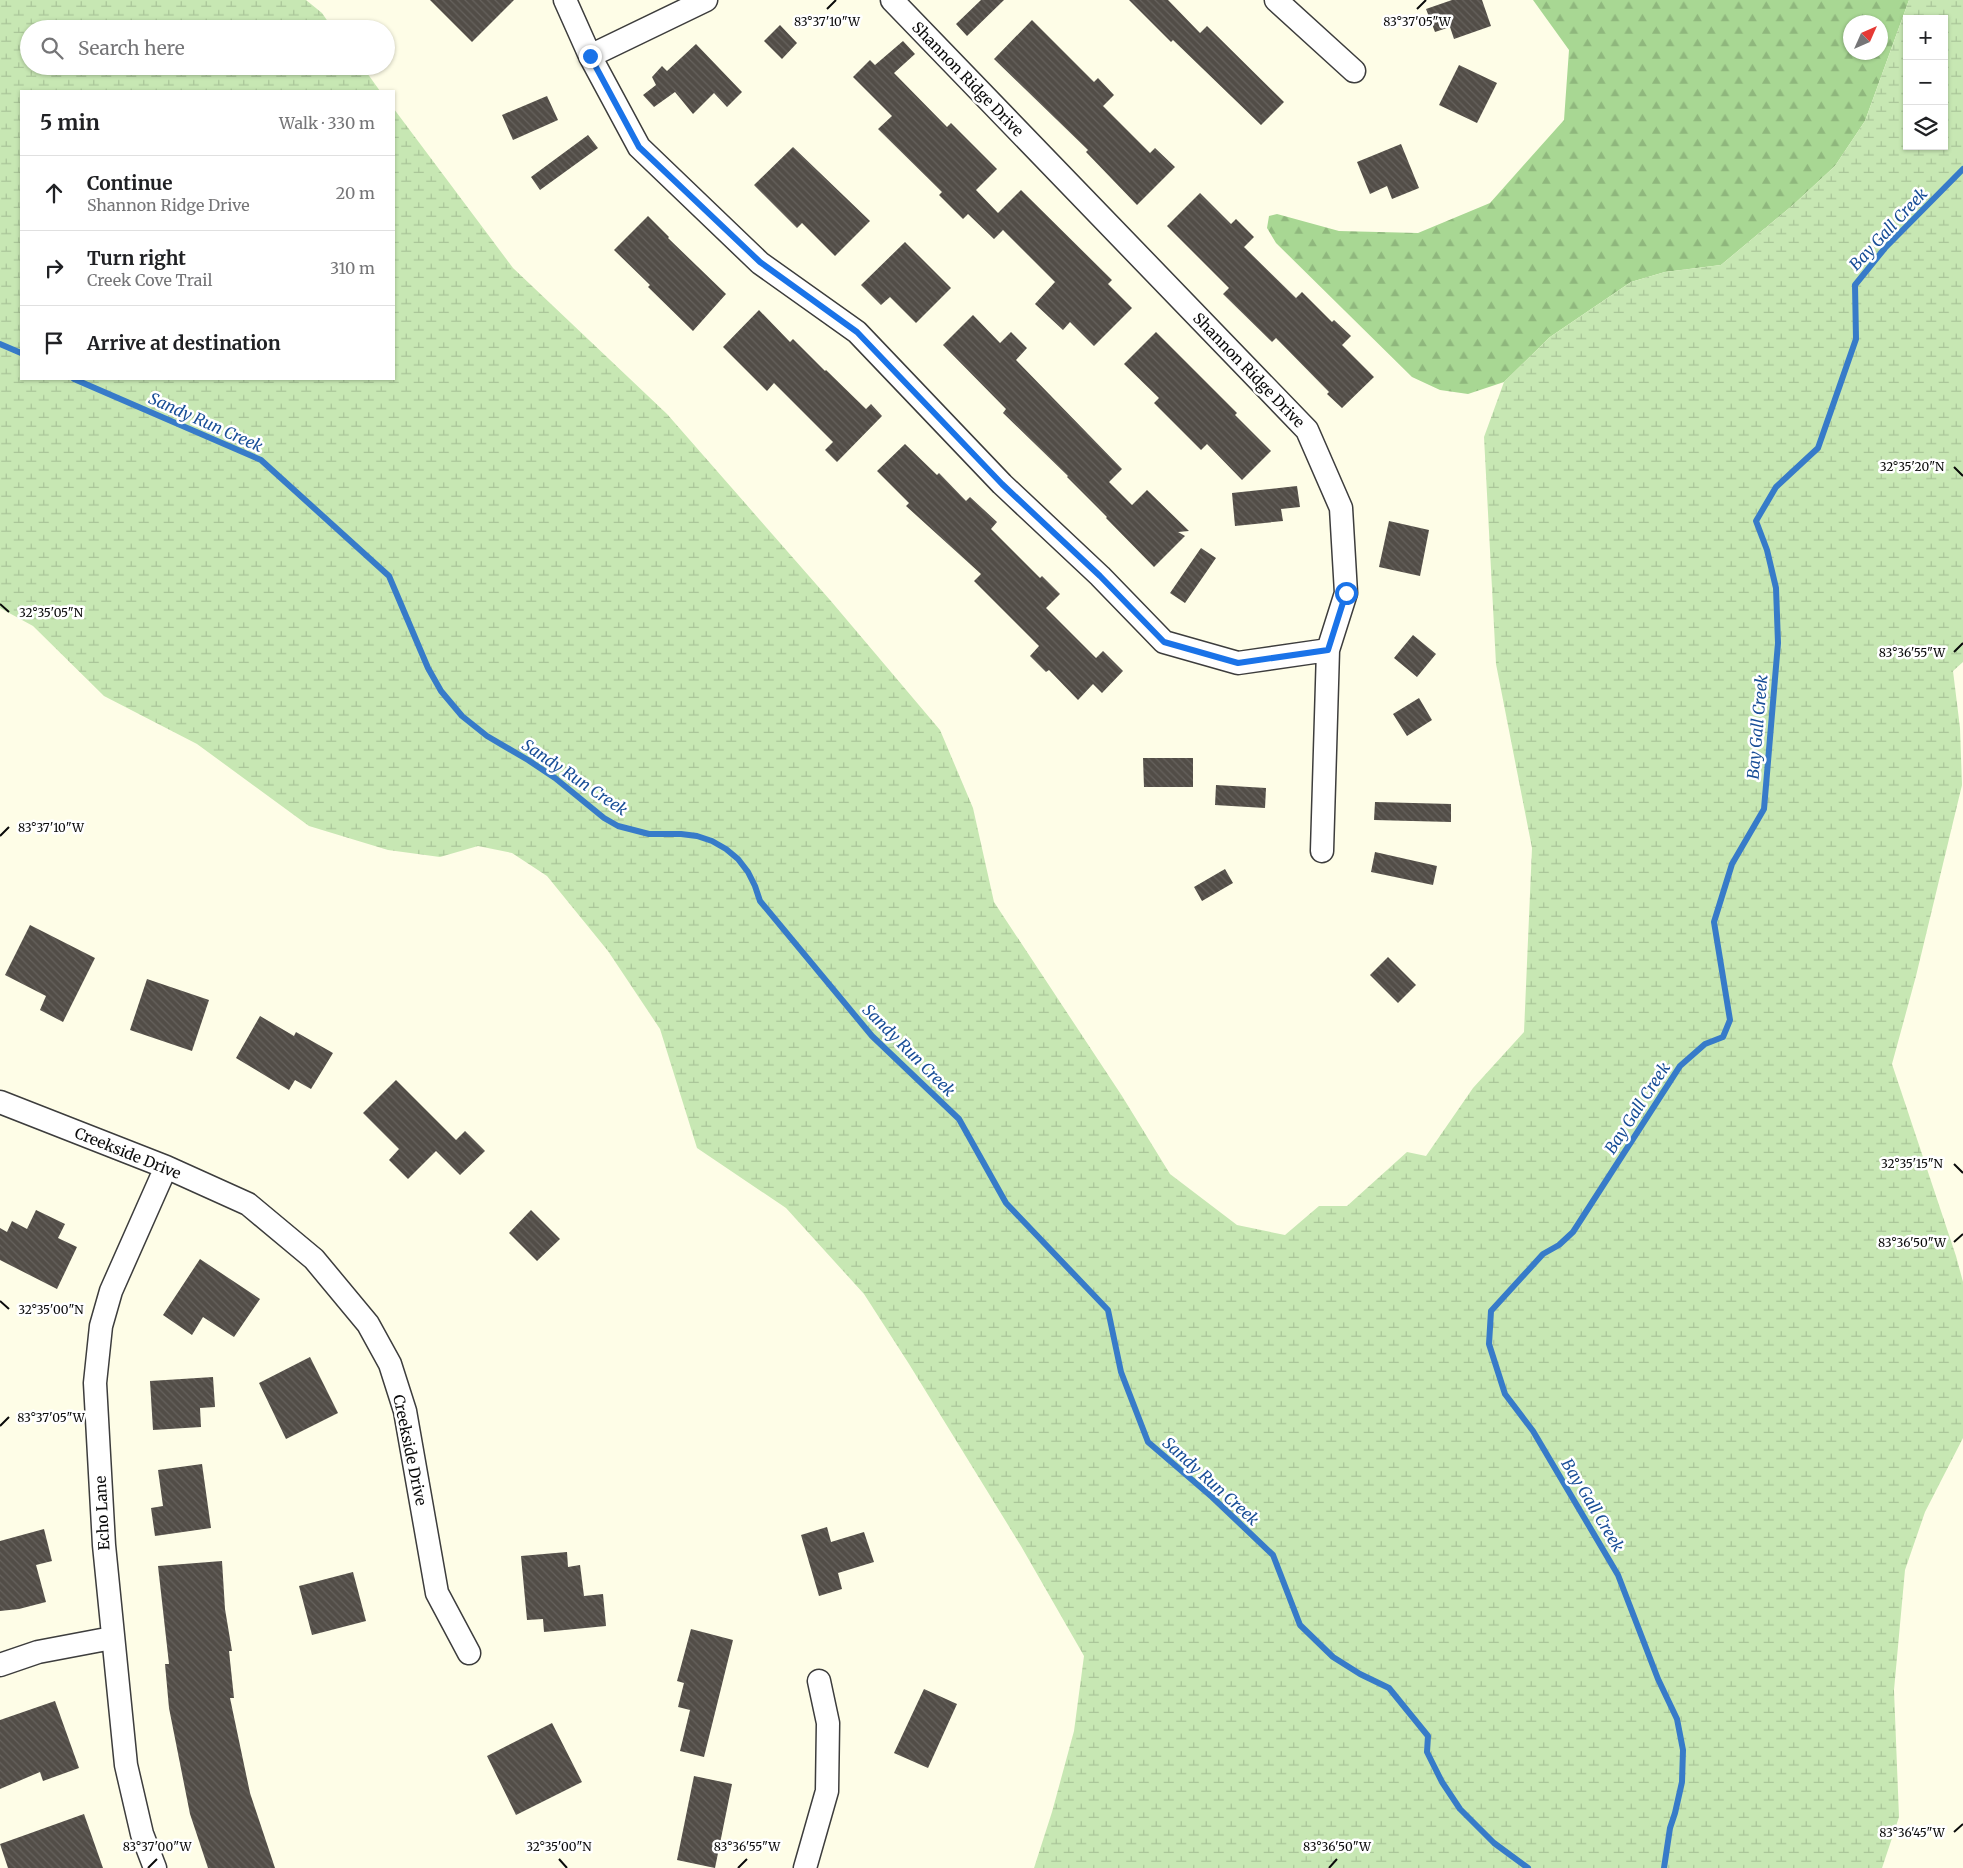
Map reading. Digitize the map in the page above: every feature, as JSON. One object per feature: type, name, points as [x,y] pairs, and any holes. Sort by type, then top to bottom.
[{"type":"street","points":[[565,0],[590,56],[639,147],[760,262],[857,332],[1002,484],[1100,576],[1164,642],[1238,663],[1328,650]]},
{"type":"street","points":[[590,56],[706,0]]},
{"type":"street","name":"Shannon Ridge Drive","points":[[892,0],[1307,430],[1341,508],[1346,593],[1328,650],[1322,851]]},
{"type":"street","points":[[1276,0],[1354,71]]},
{"type":"street","name":"Creekside Drive","points":[[0,1102],[166,1167],[248,1204],[314,1259],[368,1324],[390,1364],[405,1411],[437,1593],[469,1653]]},
{"type":"street","name":"Echo Lane","points":[[155,1868],[142,1834],[126,1764],[104,1545],[95,1383],[100,1326],[111,1291],[166,1167]]},
{"type":"street","points":[[0,1665],[38,1652],[112,1638]]},
{"type":"street","points":[[805,1868],[827,1791],[828,1723],[820,1681]]},
{"type":"green space","points":[[0,0],[306,0],[322,13],[327,20],[20,20],[20,75],[368,75],[379,90],[20,90],[20,380],[395,380],[395,110],[513,268],[667,414],[830,600],[940,730],[973,808],[994,902],[1122,1096],[1170,1174],[1237,1225],[1285,1235],[1319,1206],[1347,1206],[1407,1152],[1426,1156],[1473,1088],[1524,1032],[1532,848],[1496,664],[1484,437],[1504,382],[1550,337],[1631,282],[1665,272],[1721,265],[1793,205],[1835,166],[1865,121],[1903,16],[1903,150],[1948,150],[1948,15],[1904,15],[1909,0],[1963,0],[1963,662],[1953,671],[1960,728],[1962,785],[1916,976],[1892,1064],[1963,1282],[1963,1438],[1925,1512],[1905,1570],[1894,1690],[1899,1817],[1882,1868],[1034,1868],[1052,1812],[1074,1731],[1084,1656],[1021,1546],[864,1294],[786,1208],[697,1148],[660,1029],[608,951],[547,876],[512,853],[478,846],[440,857],[388,850],[309,826],[197,744],[104,696],[33,626],[0,608]]},
{"type":"green space","points":[[1533,0],[1909,0],[1888,58],[1888,15],[1843,15],[1843,60],[1887,60],[1865,121],[1835,166],[1793,205],[1721,265],[1665,272],[1631,282],[1550,337],[1504,382],[1468,394],[1440,390],[1412,377],[1276,243],[1267,228],[1269,216],[1277,214],[1339,231],[1418,233],[1490,203],[1564,120],[1569,50]]},
{"type":"building","points":[[430,0],[514,0],[472,42]]},
{"type":"building","points":[[981,0],[1004,0],[967,36],[956,24]]},
{"type":"building","points":[[1129,0],[1168,0],[1200,33],[1207,26],[1284,102],[1261,125],[1173,40],[1171,42]]},
{"type":"building","points":[[1452,0],[1482,0],[1491,26],[1454,39],[1450,27],[1435,32],[1426,9]]},
{"type":"building","points":[[1032,20],[1094,82],[1098,78],[1114,95],[1103,106],[1150,153],[1155,148],[1175,167],[1137,205],[1086,152],[1088,150],[994,59]]},
{"type":"building","points":[[780,25],[797,43],[782,59],[764,41]]},
{"type":"building","points":[[903,41],[915,54],[894,73],[947,127],[951,123],[997,169],[976,190],[998,213],[1021,190],[1112,280],[1108,284],[1132,308],[1094,346],[1070,322],[1063,330],[1035,304],[1055,282],[1003,230],[994,239],[968,214],[963,219],[939,195],[942,192],[878,129],[892,116],[853,77],[870,60],[875,65]]},
{"type":"building","points":[[696,44],[742,92],[727,107],[714,93],[693,114],[675,92],[654,107],[643,95],[656,85],[652,77],[662,66],[667,71]]},
{"type":"building","points":[[1459,65],[1497,83],[1477,123],[1439,105]]},
{"type":"building","points":[[547,96],[558,120],[513,140],[502,115]]},
{"type":"building","points":[[588,135],[598,148],[540,190],[531,177]]},
{"type":"building","points":[[1401,144],[1419,188],[1392,199],[1387,186],[1370,194],[1357,162]]},
{"type":"building","points":[[793,147],[870,221],[835,256],[802,223],[797,228],[754,185]]},
{"type":"building","points":[[1200,193],[1231,224],[1236,219],[1254,237],[1244,247],[1296,298],[1302,292],[1332,322],[1334,320],[1351,336],[1342,345],[1374,377],[1342,408],[1327,394],[1329,392],[1276,338],[1272,342],[1223,294],[1229,288],[1167,226]]},
{"type":"building","points":[[648,216],[726,294],[693,331],[614,250]]},
{"type":"building","points":[[905,242],[951,288],[916,323],[890,297],[881,305],[861,285]]},
{"type":"building","points":[[759,310],[790,342],[793,339],[866,409],[871,404],[882,416],[837,462],[825,450],[833,442],[774,383],[767,391],[723,347]]},
{"type":"building","points":[[973,315],[1000,343],[1011,332],[1027,348],[1016,360],[1122,469],[1109,482],[1132,505],[1147,490],[1189,531],[1178,532],[1185,536],[1154,567],[1068,476],[1003,413],[1006,409],[943,345]]},
{"type":"building","points":[[1156,332],[1237,413],[1235,415],[1271,451],[1242,480],[1207,444],[1201,450],[1154,403],[1159,398],[1124,364]]},
{"type":"building","points":[[905,444],[937,475],[939,473],[966,501],[970,497],[997,522],[991,529],[1040,578],[1042,576],[1060,594],[1046,608],[1096,658],[1103,651],[1123,671],[1102,693],[1093,684],[1078,700],[1049,670],[1046,672],[1030,656],[1039,646],[974,581],[981,574],[906,506],[909,503],[877,471]]},
{"type":"building","points":[[1297,486],[1300,507],[1281,509],[1283,521],[1235,526],[1232,493]]},
{"type":"building","points":[[1389,521],[1429,530],[1420,576],[1379,567]]},
{"type":"building","points":[[1201,548],[1216,558],[1185,603],[1170,593]]},
{"type":"building","points":[[1413,635],[1436,654],[1417,677],[1394,658]]},
{"type":"building","points":[[1419,698],[1432,720],[1407,736],[1393,714]]},
{"type":"building","points":[[1143,758],[1193,758],[1193,787],[1144,787]]},
{"type":"building","points":[[1216,785],[1266,788],[1265,808],[1215,805]]},
{"type":"building","points":[[1375,802],[1451,804],[1451,822],[1374,820]]},
{"type":"building","points":[[1375,852],[1437,866],[1433,885],[1371,872]]},
{"type":"building","points":[[1225,869],[1233,883],[1202,901],[1194,887]]},
{"type":"building","points":[[30,925],[95,958],[63,1022],[40,1010],[46,996],[5,975]]},
{"type":"building","points":[[1388,957],[1416,985],[1398,1003],[1370,975]]},
{"type":"building","points":[[147,979],[209,1000],[192,1051],[130,1030]]},
{"type":"building","points":[[260,1016],[294,1036],[296,1032],[333,1053],[311,1089],[295,1080],[289,1090],[236,1058]]},
{"type":"building","points":[[396,1080],[456,1140],[465,1131],[485,1151],[460,1175],[436,1151],[408,1179],[389,1160],[399,1149],[363,1113]]},
{"type":"building","points":[[36,1210],[65,1224],[58,1238],[77,1247],[57,1289],[0,1260],[0,1228],[7,1232],[12,1221],[27,1229]]},
{"type":"building","points":[[531,1210],[560,1239],[537,1261],[509,1233]]},
{"type":"building","points":[[200,1259],[260,1299],[234,1337],[203,1317],[192,1335],[163,1315]]},
{"type":"building","points":[[310,1357],[338,1413],[286,1439],[259,1383]]},
{"type":"building","points":[[213,1377],[215,1407],[200,1408],[201,1427],[153,1430],[150,1381]]},
{"type":"building","points":[[202,1464],[211,1528],[155,1536],[151,1508],[163,1506],[158,1470]]},
{"type":"building","points":[[827,1527],[831,1542],[864,1532],[874,1562],[838,1573],[842,1589],[819,1596],[801,1535]]},
{"type":"building","points":[[44,1529],[52,1561],[36,1565],[46,1602],[19,1609],[0,1611],[0,1541]]},
{"type":"building","points":[[567,1552],[568,1567],[580,1565],[584,1596],[603,1594],[606,1626],[544,1632],[543,1619],[527,1620],[521,1556]]},
{"type":"building","points":[[222,1561],[225,1609],[232,1651],[229,1651],[234,1698],[230,1698],[250,1793],[275,1868],[208,1868],[190,1814],[169,1708],[165,1664],[169,1664],[158,1566]]},
{"type":"building","points":[[353,1572],[366,1621],[312,1635],[299,1586]]},
{"type":"building","points":[[691,1629],[733,1640],[704,1757],[680,1751],[690,1710],[678,1707],[684,1683],[677,1681]]},
{"type":"building","points":[[924,1689],[957,1704],[928,1768],[894,1753]]},
{"type":"building","points":[[55,1701],[79,1768],[43,1781],[40,1772],[0,1789],[0,1720]]},
{"type":"building","points":[[552,1723],[582,1782],[516,1815],[487,1756]]},
{"type":"building","points":[[694,1776],[732,1784],[715,1868],[677,1860]]},
{"type":"building","points":[[84,1814],[103,1868],[8,1868],[0,1844]]},
{"type":"waterway","name":"Bay Gall Creek","points":[[1664,1868],[1670,1828],[1682,1782],[1683,1750],[1677,1719],[1658,1679],[1618,1575],[1533,1431],[1505,1394],[1489,1344],[1491,1311],[1543,1254],[1559,1245],[1573,1232],[1680,1066],[1705,1044],[1723,1037],[1730,1020],[1714,922],[1732,864],[1764,809],[1778,643],[1776,588],[1767,550],[1756,521],[1776,487],[1818,448],[1856,339],[1855,285],[1885,248],[1963,169]]},
{"type":"waterway","name":"Sandy Run Creek","points":[[0,344],[20,353]]},
{"type":"waterway","name":"Sandy Run Creek","points":[[76,380],[261,460],[389,576],[428,668],[441,691],[462,716],[487,736],[555,778],[604,818],[618,826],[649,834],[697,836],[712,841],[738,859],[748,872],[760,901],[872,1036],[959,1119],[1006,1203],[1108,1310],[1121,1372],[1148,1442],[1212,1497],[1273,1555],[1300,1625],[1333,1657],[1360,1674],[1389,1688],[1428,1736],[1427,1752],[1442,1782],[1460,1809],[1494,1843],[1528,1868]]},
{"type":"route","points":[[590,56],[639,147],[760,262],[857,332],[1002,484],[1100,576],[1164,642],[1238,663],[1328,650],[1346,593]]}]
